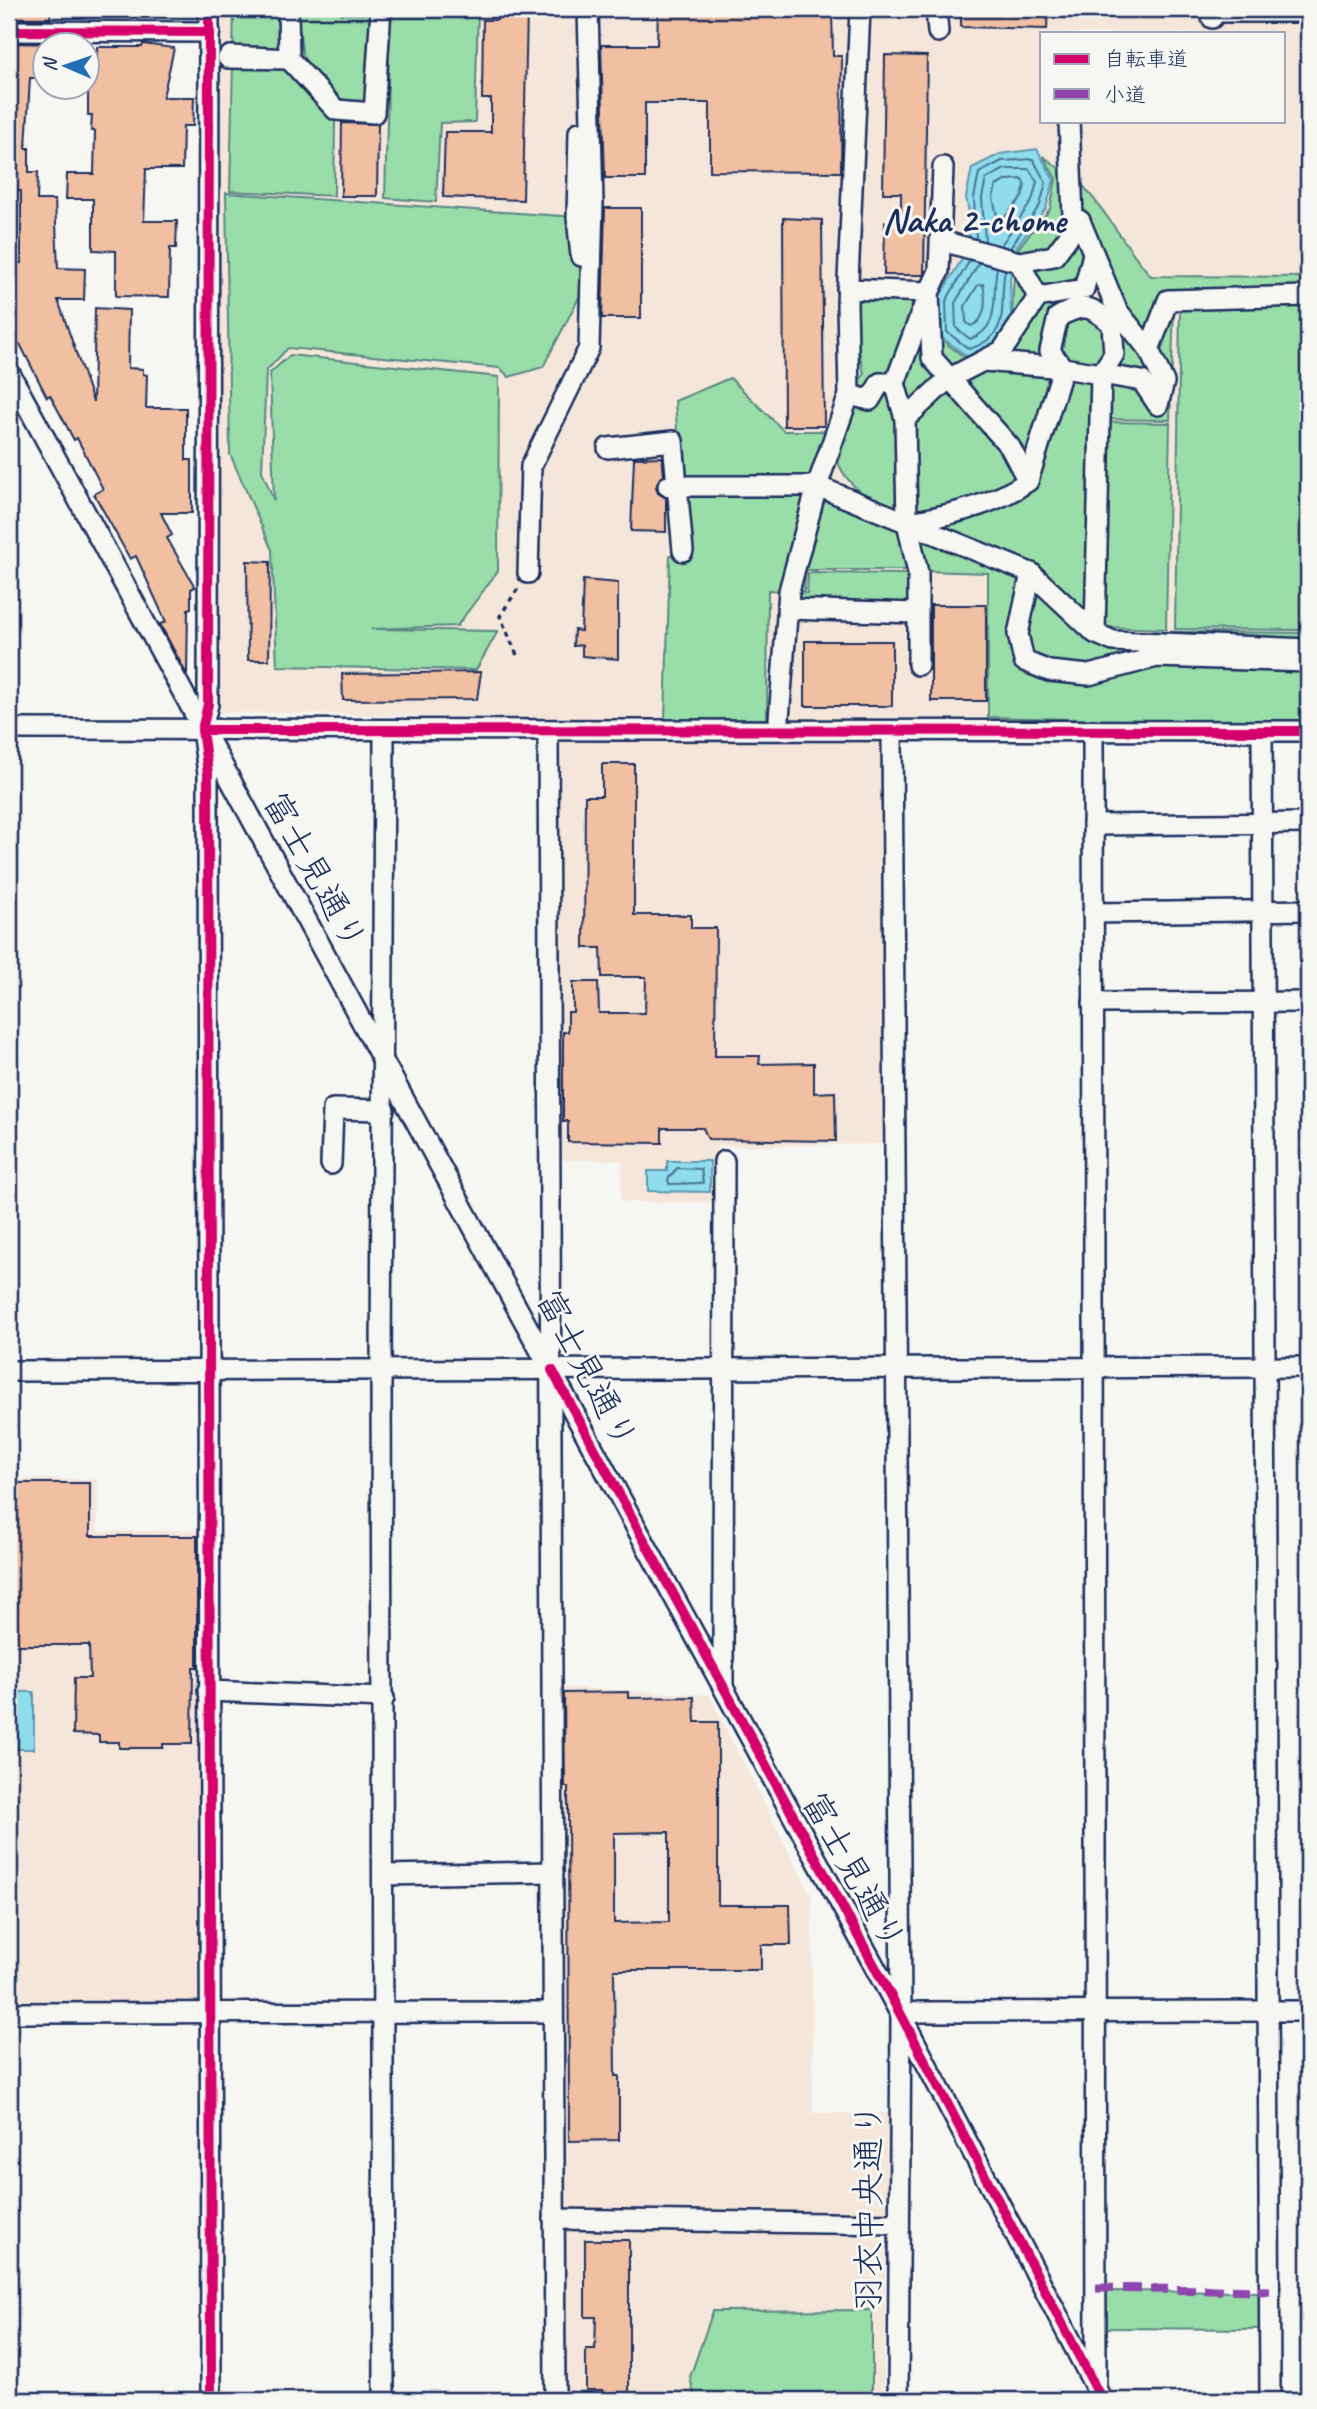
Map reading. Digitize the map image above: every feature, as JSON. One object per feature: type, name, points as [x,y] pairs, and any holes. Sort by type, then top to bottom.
[{"type":"street","points":[[209,9],[208,704],[202,730],[208,773],[211,2400]]},
{"type":"street","points":[[288,9],[289,59],[336,110],[374,113],[381,9]]},
{"type":"street","points":[[581,9],[577,217],[584,288]]},
{"type":"street","points":[[528,573],[531,466],[589,348],[593,203],[588,9]]},
{"type":"street","points":[[779,719],[789,591],[817,486],[849,395],[848,289],[860,9]]},
{"type":"street","points":[[936,9],[938,32]]},
{"type":"street","points":[[1212,18],[1213,12],[1308,12]]},
{"type":"street","points":[[9,31],[209,32]]},
{"type":"street","points":[[942,240],[1019,262],[1054,256],[1072,220],[1069,122]]},
{"type":"street","points":[[943,167],[939,271],[929,293],[932,358],[1010,447],[1028,481]]},
{"type":"street","points":[[1072,220],[1093,254],[1115,317],[1114,354],[1101,374],[1095,633]]},
{"type":"street","points":[[1093,254],[1084,289],[1094,308]]},
{"type":"street","points":[[1019,262],[1038,298]]},
{"type":"street","points":[[848,289],[929,292],[895,383],[905,419],[907,522],[918,573],[918,665]]},
{"type":"street","points":[[905,419],[948,379],[1002,351],[1038,298],[1084,289]]},
{"type":"street","points":[[1149,350],[1168,300],[1308,296]]},
{"type":"street","points":[[984,361],[1063,368],[1142,382],[1158,405],[1164,382],[1149,350],[1115,317],[1094,308],[1076,307],[1058,317],[1050,351],[1063,368]]},
{"type":"street","points":[[907,522],[938,517],[976,505],[1013,492],[1028,481],[1063,368]]},
{"type":"street","name":"富士見通り","points":[[9,372],[901,2015],[1098,2397]]},
{"type":"street","points":[[849,395],[870,400],[880,383],[895,383]]},
{"type":"street","points":[[608,448],[673,442],[672,486],[683,551]]},
{"type":"street","points":[[672,486],[817,486],[1031,573],[1095,633],[1112,641],[1308,649]]},
{"type":"street","points":[[1031,573],[1018,634],[1024,661],[1049,671],[1089,675],[1157,657],[1308,663]]},
{"type":"street","points":[[787,609],[918,613]]},
{"type":"street","points":[[9,729],[1308,731]]},
{"type":"street","points":[[384,730],[381,1370],[384,2400]]},
{"type":"street","points":[[548,730],[555,2400]]},
{"type":"street","points":[[1093,730],[1098,2397]]},
{"type":"street","name":"羽衣中央通り","points":[[892,731],[901,2015],[898,2400]]},
{"type":"street","points":[[1262,731],[1268,1367],[1270,2400]]},
{"type":"street","points":[[1093,825],[1308,823]]},
{"type":"street","points":[[1093,913],[1308,910]]},
{"type":"street","points":[[1093,1003],[1308,1002]]},
{"type":"street","points":[[331,1164],[332,1109],[384,1110]]},
{"type":"street","points":[[723,1688],[724,1161]]},
{"type":"street","points":[[9,1371],[1308,1367]]},
{"type":"street","points":[[208,1690],[384,1698]]},
{"type":"street","points":[[384,1875],[553,1872]]},
{"type":"street","points":[[901,2015],[918,2012],[1308,2011]]},
{"type":"street","points":[[9,2013],[553,2012]]},
{"type":"street","points":[[554,2219],[900,2224]]},
{"type":"path","points":[[517,655],[500,616],[528,573]]},
{"type":"shaded area","points":[[219,9],[1308,9],[1308,725],[988,717],[665,720],[211,712]]},
{"type":"shaded area","points":[[887,741],[889,1144],[717,1146],[718,1202],[621,1202],[622,1160],[554,1160],[553,742]]},
{"type":"shaded area","points":[[9,1479],[97,1479],[98,1532],[201,1530],[203,2003],[9,2004]]},
{"type":"shaded area","points":[[557,1687],[709,1695],[812,1898],[813,2113],[888,2113],[888,2215],[557,2215]]},
{"type":"shaded area","points":[[572,2229],[875,2233],[886,2245],[884,2400],[564,2400],[565,2233]]},
{"type":"green space","points":[[234,9],[280,9],[281,51],[233,52]]},
{"type":"green space","points":[[297,9],[341,9],[341,14],[375,14],[366,104],[334,98],[303,60]]},
{"type":"green space","points":[[390,9],[478,9],[475,122],[440,123],[436,202],[385,198]]},
{"type":"green space","points":[[233,62],[294,67],[335,122],[334,196],[230,191]]},
{"type":"green space","points":[[1043,156],[1069,176],[1065,218],[1060,221],[1064,224],[1073,219],[1052,254],[1017,258],[1019,247],[1050,209],[1056,179]]},
{"type":"green space","points":[[1076,178],[1151,276],[1308,277],[1308,292],[1167,296],[1148,344],[1122,306],[1101,266],[1086,223]]},
{"type":"green space","points":[[226,193],[577,217],[584,288],[543,367],[509,377],[500,368],[288,348],[266,371],[262,471],[274,501],[270,373],[290,355],[499,377],[498,571],[457,626],[371,629],[498,631],[476,670],[277,666],[272,550],[230,454]]},
{"type":"green space","points":[[1080,226],[1090,254],[1082,286],[1039,294],[1023,261],[1054,258]]},
{"type":"green space","points":[[1016,264],[1034,297],[1001,349],[948,376],[935,358],[938,337],[967,359],[999,341],[1011,322]]},
{"type":"green space","points":[[849,291],[926,293],[893,381],[869,398],[851,394],[864,374],[848,302]]},
{"type":"green space","points":[[1083,291],[1089,305],[1056,317],[1057,365],[992,359],[1040,300]]},
{"type":"green space","points":[[927,299],[946,379],[906,416],[896,383]]},
{"type":"green space","points":[[1308,305],[1308,630],[1175,629],[1180,308]]},
{"type":"green space","points":[[1174,308],[1170,420],[1103,419],[1104,377],[1141,384],[1155,407],[1152,350]]},
{"type":"green space","points":[[1077,311],[1109,325],[1111,353],[1100,371],[1063,365],[1053,351],[1062,318]]},
{"type":"green space","points":[[1118,315],[1162,383],[1106,373]]},
{"type":"green space","points":[[984,364],[1059,370],[1028,475],[952,380]]},
{"type":"green space","points":[[1064,371],[1099,377],[1092,627],[1034,571],[915,524],[1015,493]]},
{"type":"green space","points":[[730,378],[784,431],[833,431],[815,484],[681,484],[675,401]]},
{"type":"green space","points":[[948,383],[1024,479],[910,520],[908,420]]},
{"type":"green space","points":[[893,385],[904,519],[857,489],[840,468],[836,455],[836,435],[850,398]]},
{"type":"green space","points":[[1104,422],[1170,423],[1166,629],[1101,627]]},
{"type":"green space","points":[[682,489],[812,490],[784,591],[768,590],[767,719],[665,720],[670,555],[691,555]]},
{"type":"green space","points":[[819,490],[902,524],[912,570],[806,570],[804,591],[792,591]]},
{"type":"green space","points":[[916,532],[1021,573],[1013,638],[1047,676],[1158,660],[1308,667],[1308,725],[988,717],[988,573],[923,571]]},
{"type":"green space","points":[[808,573],[912,574],[912,609],[791,607],[792,594],[807,593]]},
{"type":"green space","points":[[1034,582],[1083,631],[1308,653],[1089,669],[1029,657],[1023,633]]},
{"type":"green space","points":[[1101,631],[1308,633],[1308,645]]},
{"type":"green space","points":[[1102,2291],[1265,2292],[1265,2329],[1102,2328]]},
{"type":"green space","points":[[872,2310],[872,2400],[695,2400],[690,2377],[713,2311]]},
{"type":"water","points":[[1037,149],[1054,180],[1046,208],[1017,246],[1010,279],[1011,319],[995,345],[968,357],[940,336],[938,299],[968,249],[970,218],[966,197],[972,168],[1000,154]]},
{"type":"water","points":[[667,1161],[710,1161],[710,1192],[648,1191],[648,1171],[667,1171]]},
{"type":"water","points":[[14,1692],[34,1692],[34,1749],[14,1749]]},
{"type":"building","points":[[9,9],[51,9],[50,19],[9,19]]},
{"type":"building","points":[[497,9],[527,9],[523,200],[443,197],[445,132],[491,132],[491,99],[482,99],[483,20],[497,20]]},
{"type":"building","points":[[658,9],[832,9],[833,56],[842,56],[841,172],[710,171],[710,103],[645,103],[645,178],[605,178],[601,45],[657,45]]},
{"type":"building","points":[[961,9],[1048,9],[1047,29],[961,27]]},
{"type":"building","points":[[9,43],[32,43],[26,148],[29,148],[29,172],[38,172],[37,200],[55,200],[58,268],[85,269],[84,300],[58,300],[93,402],[95,308],[129,310],[128,368],[143,369],[143,374],[147,375],[146,408],[186,408],[186,460],[192,460],[192,513],[161,513],[172,535],[167,538],[195,587],[191,589],[191,608],[188,609],[187,675],[160,624],[166,622],[136,556],[130,559],[94,494],[103,489],[77,438],[74,440],[50,395],[47,397],[20,344],[14,346],[9,335],[9,263],[21,263],[21,191],[9,191]]},
{"type":"building","points":[[143,44],[174,48],[163,97],[194,97],[193,126],[183,126],[182,169],[146,169],[144,221],[177,221],[176,248],[170,248],[169,297],[116,296],[116,251],[93,250],[93,199],[66,199],[67,174],[94,174],[95,131],[91,131],[92,115],[88,115],[88,102],[102,102],[102,47],[142,47]]},
{"type":"building","points":[[885,55],[927,56],[924,275],[884,275],[885,222],[901,222],[901,193],[883,193]]},
{"type":"building","points":[[342,123],[378,124],[377,196],[341,196]]},
{"type":"building","points":[[605,208],[641,208],[641,318],[602,318]]},
{"type":"building","points":[[783,218],[822,220],[824,426],[784,426]]},
{"type":"building","points":[[662,457],[664,475],[656,487],[658,493],[666,498],[666,532],[631,531],[634,458]]},
{"type":"building","points":[[247,561],[270,562],[269,660],[248,660]]},
{"type":"building","points":[[583,580],[618,583],[618,659],[582,656],[582,645],[573,646],[574,630],[581,631]]},
{"type":"building","points":[[931,605],[986,605],[986,701],[931,701]]},
{"type":"building","points":[[805,641],[892,641],[892,706],[805,706]]},
{"type":"building","points":[[481,672],[477,699],[343,700],[342,674]]},
{"type":"building","points":[[602,764],[634,764],[634,915],[691,915],[691,928],[716,928],[715,1056],[760,1056],[759,1064],[814,1063],[814,1093],[835,1092],[836,1141],[708,1139],[703,1128],[662,1128],[662,1143],[568,1142],[568,1121],[563,1121],[563,1032],[568,1032],[568,1012],[573,1012],[573,982],[598,982],[599,1013],[645,1013],[646,977],[602,977],[601,948],[584,948],[585,796],[602,796]]},
{"type":"building","points":[[9,1483],[90,1483],[90,1536],[197,1536],[197,1667],[193,1667],[192,1744],[163,1744],[163,1748],[119,1748],[119,1742],[99,1742],[99,1735],[73,1734],[74,1678],[90,1678],[89,1645],[9,1645]]},
{"type":"building","points":[[628,1692],[628,1698],[694,1697],[695,1722],[718,1722],[718,1905],[790,1905],[791,1945],[761,1945],[761,1970],[614,1970],[615,2076],[619,2076],[619,2140],[569,2141],[568,1787],[565,1787],[564,1693]],"holes":[[[669,1832],[669,1922],[614,1923],[614,1833]]]},
{"type":"building","points":[[585,2240],[629,2240],[629,2400],[602,2400],[602,2390],[586,2390],[586,2349],[595,2349],[596,2317],[585,2317]]},
{"type":"marked path","points":[[1096,2288],[1270,2291]]},
{"type":"cycle path","points":[[209,9],[208,704],[202,730],[208,773],[211,2400]]},
{"type":"cycle path","points":[[9,31],[210,32]]},
{"type":"cycle path","points":[[202,730],[1308,731]]},
{"type":"cycle path","points":[[552,1370],[901,2015],[1102,2400]]},
{"type":"district","name":"Naka 2-chome","points":[[974,219]]}]
